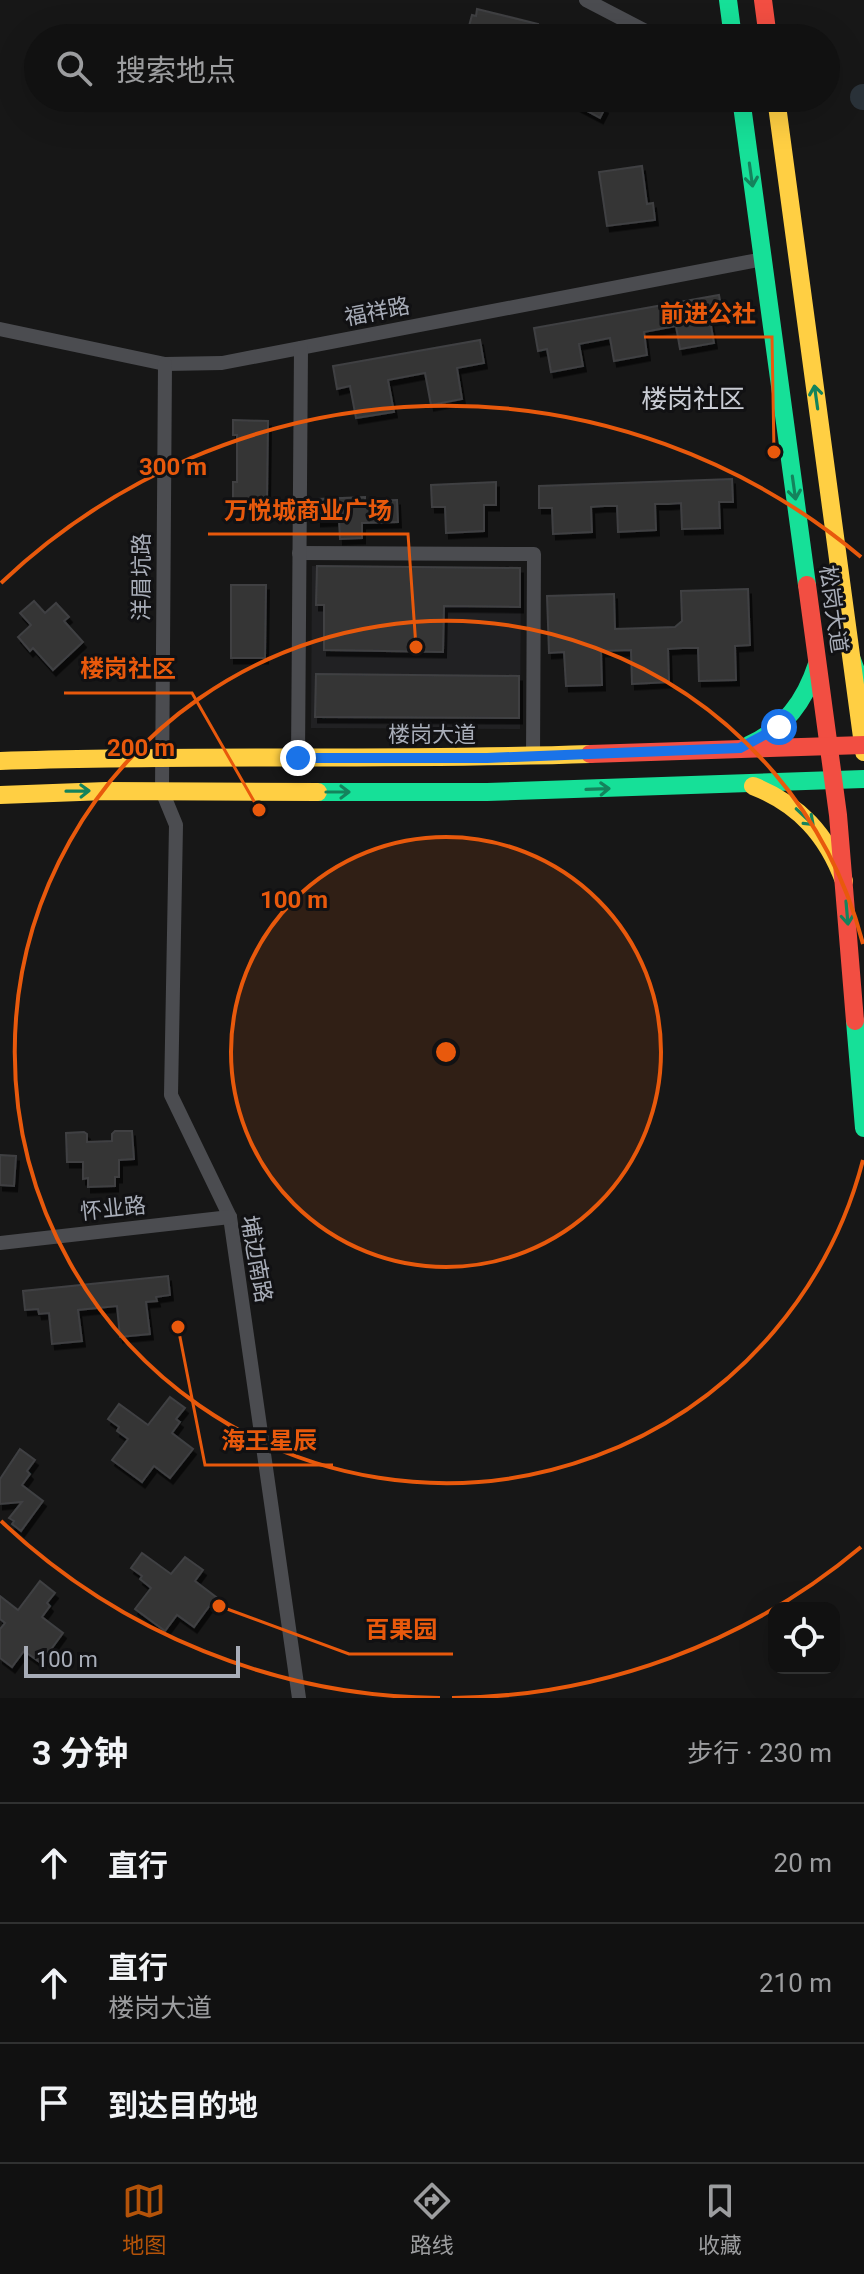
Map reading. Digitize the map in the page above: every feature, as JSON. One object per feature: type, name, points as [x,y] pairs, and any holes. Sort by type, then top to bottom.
[{"type":"main road","points":[[728,0],[731,24]]},
{"type":"main road","points":[[763,0],[766,24]]},
{"type":"main road","name":"松岗大道","points":[[743,112],[833,779],[864,1128]]},
{"type":"main road","name":"松岗大道","points":[[778,112],[864,752]]},
{"type":"main road","points":[[852,660],[864,692]]},
{"type":"main road","points":[[740,748],[767,736],[790,717],[807,692],[817,664]]},
{"type":"main road","name":"楼岗大道","points":[[0,761],[162,757],[533,757],[864,745]]},
{"type":"main road","points":[[0,795],[162,791],[487,792],[864,779]]},
{"type":"main road","points":[[739,783],[782,798],[806,816],[833,852],[844,881]]},
{"type":"street","points":[[586,0],[632,24]]},
{"type":"street","name":"福祥路","points":[[0,329],[165,364],[222,363],[763,259]]},
{"type":"street","points":[[298,758],[301,348]]},
{"type":"street","name":"洋眉坑路","points":[[162,791],[165,364]]},
{"type":"street","points":[[299,553],[534,554],[533,757]]},
{"type":"street","name":"埔边南路","points":[[162,791],[176,825],[171,1095],[230,1217],[299,1698]]},
{"type":"street","name":"怀业路","points":[[0,1243],[230,1217]]},
{"type":"shaded area","points":[[312,566],[521,567],[520,729],[311,728]]},
{"type":"building","points":[[477,9],[538,24],[470,24],[472,15],[476,16]]},
{"type":"building","points":[[589,112],[603,112],[600,118]]},
{"type":"building","points":[[642,166],[647,204],[653,203],[655,220],[607,226],[599,172]]},
{"type":"building","points":[[719,295],[723,318],[710,320],[714,343],[680,349],[676,326],[644,332],[647,355],[614,361],[610,338],[579,344],[583,366],[551,372],[547,349],[538,351],[534,328]]},
{"type":"building","points":[[480,340],[484,363],[457,368],[462,399],[431,405],[425,373],[388,380],[394,412],[356,418],[350,386],[337,389],[333,366]]},
{"type":"building","points":[[233,420],[268,421],[267,501],[233,500],[233,482],[237,482],[237,435],[233,435]]},
{"type":"building","points":[[732,479],[733,502],[719,502],[720,528],[682,529],[681,503],[655,504],[656,530],[618,532],[617,506],[604,506],[591,507],[592,532],[553,534],[552,508],[539,508],[539,486]]},
{"type":"building","points":[[496,482],[496,505],[484,505],[484,531],[446,533],[445,507],[432,507],[431,485]]},
{"type":"building","points":[[365,497],[365,501],[397,500],[398,522],[362,523],[362,538],[340,539],[339,520],[318,521],[318,499]]},
{"type":"building","points":[[317,566],[520,568],[520,607],[444,606],[443,652],[324,650],[324,605],[316,605]]},
{"type":"building","points":[[231,585],[266,585],[265,658],[231,658]]},
{"type":"building","points":[[748,589],[750,645],[735,646],[736,680],[699,681],[698,648],[683,648],[668,649],[669,682],[632,684],[631,650],[601,651],[602,685],[566,686],[564,652],[549,653],[547,596],[614,594],[615,629],[675,627],[682,621],[681,591]]},
{"type":"building","points":[[34,601],[45,613],[56,603],[69,617],[64,621],[83,642],[53,670],[18,637],[31,625],[20,613]]},
{"type":"building","points":[[316,674],[519,676],[519,718],[315,717]]},
{"type":"building","points":[[115,1131],[132,1131],[134,1159],[119,1160],[119,1177],[115,1177],[115,1186],[88,1187],[88,1178],[83,1179],[83,1162],[67,1162],[66,1133],[84,1132],[87,1142],[112,1141]]},
{"type":"building","points":[[0,1155],[16,1156],[14,1186],[0,1185]]},
{"type":"building","points":[[168,1276],[170,1295],[146,1302],[150,1334],[120,1337],[117,1306],[78,1310],[82,1341],[52,1344],[49,1313],[39,1314],[38,1309],[25,1310],[23,1291]]},
{"type":"building","points":[[170,1397],[185,1408],[176,1419],[180,1422],[172,1433],[193,1449],[170,1478],[154,1466],[142,1482],[112,1460],[128,1439],[108,1419],[119,1404],[148,1425]]},
{"type":"building","points":[[20,1449],[35,1460],[22,1485],[43,1501],[21,1531],[9,1518],[22,1502],[0,1504],[0,1479]]},
{"type":"building","points":[[142,1553],[171,1574],[185,1557],[203,1570],[195,1581],[216,1597],[194,1627],[177,1615],[165,1631],[135,1609],[151,1588],[131,1568]]},
{"type":"building","points":[[40,1581],[55,1593],[42,1617],[63,1633],[41,1663],[24,1651],[12,1667],[0,1658],[0,1629],[5,1623],[0,1619],[0,1596],[18,1610]]},
{"type":"traffic: fast","points":[[728,0],[731,24]]},
{"type":"traffic: fast","points":[[743,112],[807,585]]},
{"type":"traffic: fast","points":[[852,660],[864,692]]},
{"type":"traffic: fast","points":[[749,745],[773,730],[792,712],[817,664]]},
{"type":"traffic: fast","points":[[318,792],[487,792],[864,779]]},
{"type":"traffic: fast","points":[[855,1021],[864,1128]]},
{"type":"traffic: slow","points":[[778,112],[864,752]]},
{"type":"traffic: slow","points":[[0,761],[590,754]]},
{"type":"traffic: slow","points":[[753,786],[784,802],[809,823],[829,849],[844,881]]},
{"type":"traffic: slow","points":[[0,795],[106,791],[318,792]]},
{"type":"traffic: jam","points":[[763,0],[766,24]]},
{"type":"traffic: jam","points":[[807,585],[838,815],[855,1021]]},
{"type":"traffic: jam","points":[[590,754],[864,745]]},
{"type":"place","name":"前进公社","points":[[774,452]]},
{"type":"place","name":"万悦城商业广场","points":[[416,647]]},
{"type":"place","name":"楼岗社区","points":[[259,810]]},
{"type":"place","name":"海王星辰","points":[[178,1327]]},
{"type":"place","name":"百果园","points":[[219,1606]]},
{"type":"district","name":"楼岗社区","points":[[693,399]]},
{"type":"route","points":[[298,758],[487,758],[740,748],[779,727]]}]
